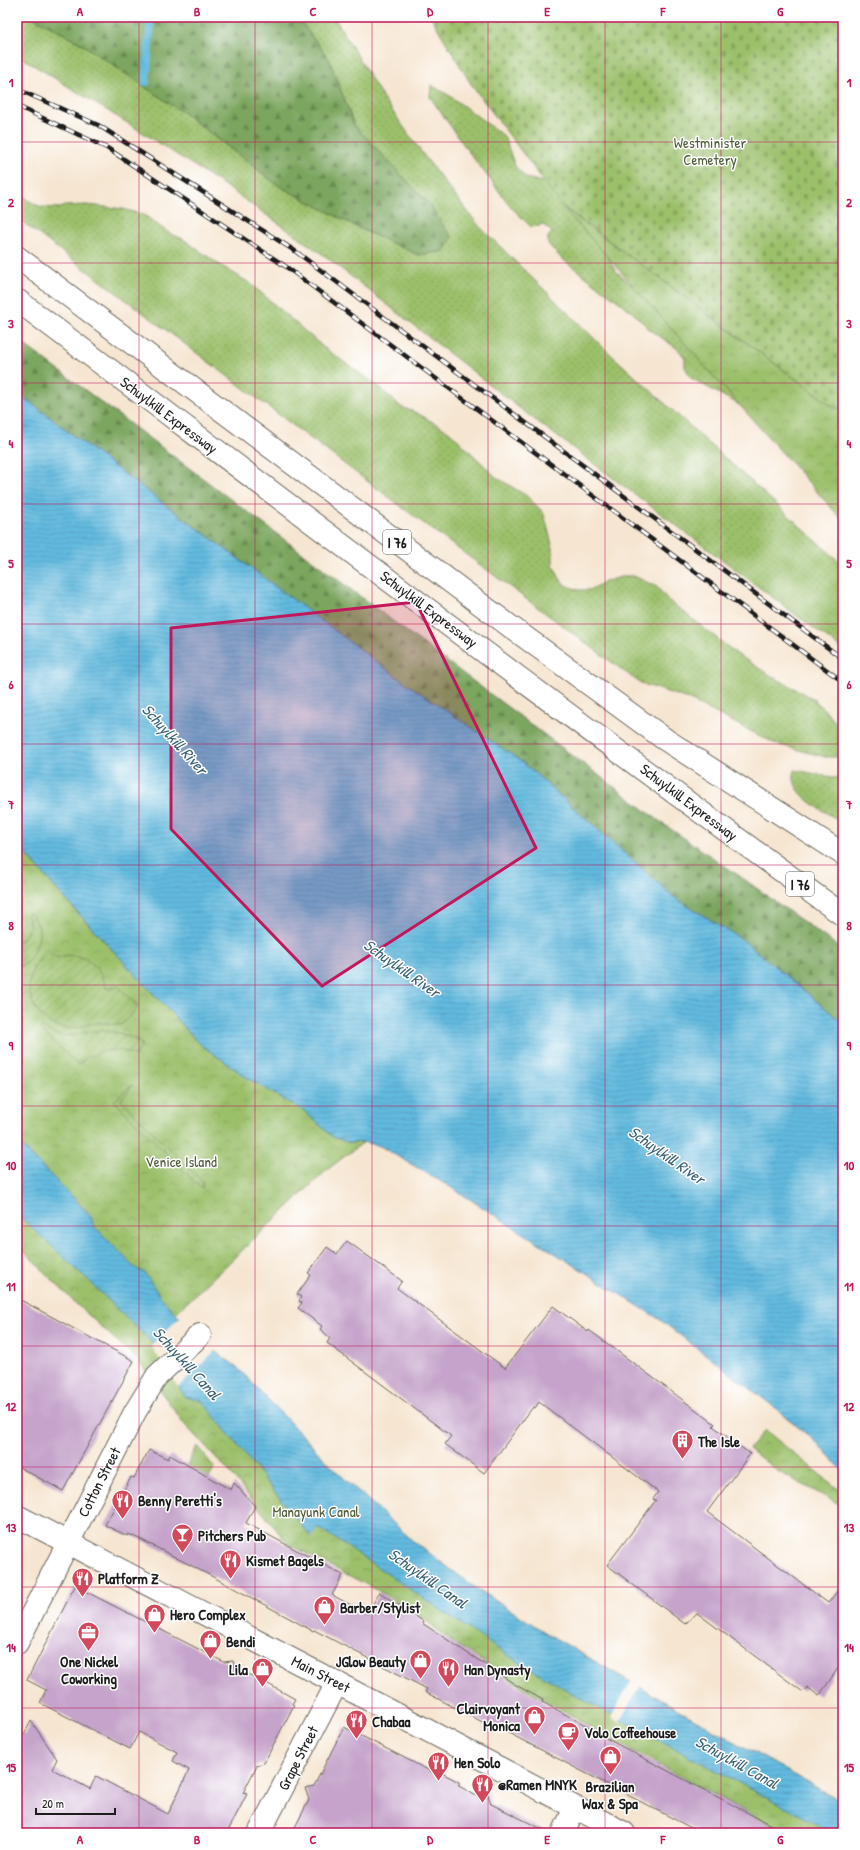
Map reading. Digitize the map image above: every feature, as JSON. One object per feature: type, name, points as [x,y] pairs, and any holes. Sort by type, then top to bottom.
[{"type":"main road","name":"I 76","points":[[17,257],[544,651],[666,740],[843,854]]},
{"type":"main road","name":"Schuylkill Expressway","points":[[17,300],[757,853],[843,915]]},
{"type":"main road","name":"Cotton Street","points":[[17,1643],[135,1412],[162,1371],[200,1335]]},
{"type":"main road","name":"Main Street","points":[[17,1516],[624,1833]]},
{"type":"main road","name":"Grape Street","points":[[259,1833],[337,1683]]},
{"type":"main road","points":[[563,1833],[575,1808]]},
{"type":"highlighted area","points":[[416,602],[536,848],[322,986],[171,829],[171,628]]},
{"type":"green space","points":[[17,17],[33,17],[82,44],[188,116],[279,186],[365,231],[419,255],[444,251],[429,204],[354,125],[329,59],[297,17],[334,17],[383,98],[425,157],[479,226],[606,350],[843,565],[843,650],[522,410],[325,256],[228,188],[134,127],[17,55]]},
{"type":"green space","points":[[33,17],[297,17],[329,59],[354,125],[429,204],[452,238],[444,251],[419,255],[365,231],[279,186],[188,116],[82,44]]},
{"type":"green space","name":"Westminister Cemetery","points":[[431,17],[843,17],[843,406],[836,409],[563,207],[471,84]]},
{"type":"green space","points":[[431,85],[450,96],[504,136],[515,166],[526,178],[544,182],[569,194],[616,271],[666,316],[770,422],[691,378],[685,367],[685,358],[678,349],[649,329],[631,311],[561,258],[548,244],[548,237],[552,232],[542,224],[531,227],[512,208],[468,151],[430,97]]},
{"type":"green space","points":[[17,191],[31,202],[41,207],[61,208],[65,206],[87,205],[123,209],[144,215],[169,233],[183,239],[217,263],[251,284],[323,347],[378,386],[401,407],[417,413],[450,432],[496,477],[527,496],[544,514],[553,548],[553,564],[559,577],[565,585],[579,590],[590,590],[604,582],[624,576],[634,576],[657,587],[668,600],[737,654],[768,674],[812,698],[843,731],[843,755],[841,757],[825,757],[776,744],[688,699],[640,683],[403,508],[17,218]]},
{"type":"green space","points":[[563,207],[836,409],[843,406],[843,521]]},
{"type":"green space","points":[[17,339],[665,825],[843,950],[843,1023],[743,940],[675,898],[521,761],[400,679],[100,456],[17,392]]},
{"type":"green space","points":[[795,770],[843,779],[843,823],[818,808],[802,794],[796,787],[794,779]]},
{"type":"green space","name":"Venice Island","points":[[17,843],[56,889],[200,1044],[249,1079],[304,1111],[333,1137],[350,1143],[364,1142],[328,1169],[176,1313],[217,1353],[237,1367],[333,1468],[413,1541],[470,1584],[546,1633],[717,1732],[843,1802],[843,1833],[786,1833],[615,1741],[516,1683],[451,1641],[424,1619],[379,1591],[288,1544],[227,1469],[185,1425],[138,1360],[74,1302],[17,1244]]},
{"type":"green space","points":[[29,912],[38,925],[39,938],[34,951],[26,964],[17,966],[17,942],[27,933],[29,922],[27,913]]},
{"type":"green space","points":[[45,949],[57,958],[74,955],[89,961],[100,973],[106,988],[118,986],[138,1007],[121,1025],[98,1023],[74,1028],[54,1025],[39,1014],[34,1006],[29,988],[33,971]]},
{"type":"green space","points":[[42,1027],[57,1035],[64,1036],[98,1031],[116,1032],[132,1038],[142,1044],[136,1055],[128,1052],[113,1050],[105,1051],[91,1056],[78,1065],[40,1029]]},
{"type":"green space","name":"Venice Island","points":[[133,1085],[121,1100],[203,1182],[202,1189],[114,1101]]},
{"type":"green space","points":[[765,1430],[843,1493],[843,1506],[779,1472],[749,1449]]},
{"type":"green space","points":[[197,1446],[215,1468],[209,1478],[172,1494]]},
{"type":"water","name":"Schuylkill River","points":[[17,392],[100,456],[400,679],[521,761],[675,898],[743,940],[843,1023],[843,1471],[816,1442],[769,1403],[659,1319],[452,1188],[380,1146],[364,1142],[350,1143],[333,1137],[304,1111],[249,1079],[200,1044],[56,889],[17,843]]},
{"type":"water","name":"Manayunk Canal","points":[[17,1141],[90,1215],[94,1226],[135,1268],[144,1272],[162,1299],[175,1313],[217,1353],[237,1367],[333,1468],[413,1541],[470,1584],[546,1633],[717,1732],[843,1802],[843,1833],[833,1833],[582,1699],[504,1653],[318,1527],[311,1537],[202,1401],[185,1397],[150,1341],[89,1281],[17,1214]]},
{"type":"pier","points":[[181,1316],[216,1350],[178,1387],[151,1346]]},
{"type":"pier","points":[[632,1680],[641,1685],[619,1722],[611,1717]]},
{"type":"building","name":"The Isle","points":[[347,1241],[402,1281],[397,1288],[505,1368],[553,1306],[588,1332],[589,1330],[715,1424],[713,1426],[750,1454],[707,1512],[828,1603],[843,1584],[843,1661],[819,1696],[807,1687],[803,1692],[697,1613],[685,1624],[607,1565],[656,1500],[653,1499],[658,1492],[539,1402],[535,1408],[533,1407],[484,1473],[445,1444],[451,1436],[327,1343],[330,1338],[320,1329],[322,1326],[298,1308],[302,1303],[299,1301],[301,1297],[297,1294],[311,1275],[308,1273],[327,1247],[337,1254]]},
{"type":"building","points":[[17,1298],[134,1361],[63,1491],[17,1466]]},
{"type":"building","points":[[149,1450],[168,1459],[170,1455],[231,1490],[234,1483],[255,1506],[246,1523],[343,1575],[332,1595],[368,1614],[379,1592],[423,1621],[422,1623],[516,1685],[543,1700],[542,1702],[597,1731],[596,1733],[786,1833],[701,1833],[493,1725],[492,1727],[425,1692],[427,1689],[314,1630],[313,1631],[142,1540],[128,1534],[127,1536],[105,1525],[131,1477],[134,1478]]},
{"type":"building","points":[[75,1586],[224,1662],[233,1661],[236,1669],[261,1680],[295,1699],[292,1704],[294,1705],[264,1763],[257,1765],[243,1793],[247,1794],[227,1833],[26,1833],[17,1829],[17,1731],[24,1735],[31,1721],[57,1759],[52,1769],[90,1789],[96,1776],[168,1814],[189,1770],[173,1761],[177,1752],[139,1732],[130,1749],[40,1703],[46,1690],[27,1680]]},
{"type":"building","points":[[344,1727],[432,1772],[434,1769],[459,1782],[459,1786],[478,1797],[488,1794],[491,1804],[550,1833],[292,1833],[309,1800],[305,1788],[314,1786]]},
{"type":"waterway","points":[[146,82],[151,17]]},
{"type":"railway","points":[[17,89],[98,125],[295,251],[843,659]]},
{"type":"railway","points":[[17,106],[107,148],[285,266],[843,682]]},
{"type":"place","name":"The Isle","points":[[682,1460]]},
{"type":"place","name":"Benny Peretti's","points":[[123,1520]]},
{"type":"place","name":"Pitchers Pub","points":[[183,1554]]},
{"type":"place","name":"Kismet Bagels","points":[[231,1580]]},
{"type":"place","name":"Platform Z","points":[[83,1598]]},
{"type":"place","name":"Barber/Stylist","points":[[325,1626]]},
{"type":"place","name":"Hero Complex","points":[[154,1634]]},
{"type":"place","name":"One Nickel Coworking","points":[[89,1652]]},
{"type":"place","name":"Bendi","points":[[210,1660]]},
{"type":"place","name":"JGlow Beauty","points":[[421,1680]]},
{"type":"place","name":"Lila","points":[[263,1688]]},
{"type":"place","name":"Han Dynasty","points":[[448,1688]]},
{"type":"place","name":"Clairvoyant Monica","points":[[535,1736]]},
{"type":"place","name":"Chabaa","points":[[357,1740]]},
{"type":"place","name":"Volo Coffeehouse","points":[[568,1752]]},
{"type":"place","name":"Brazilian Wax & Spa","points":[[610,1776]]},
{"type":"place","name":"Hen Solo","points":[[439,1782]]},
{"type":"place","name":"@Ramen MNYK","points":[[483,1804]]},
{"type":"water label","name":"Schuylkill Canal","points":[[187,1363]]},
{"type":"water label","name":"Schuylkill Canal","points":[[428,1578]]},
{"type":"water label","name":"Schuylkill Canal","points":[[737,1762]]}]
